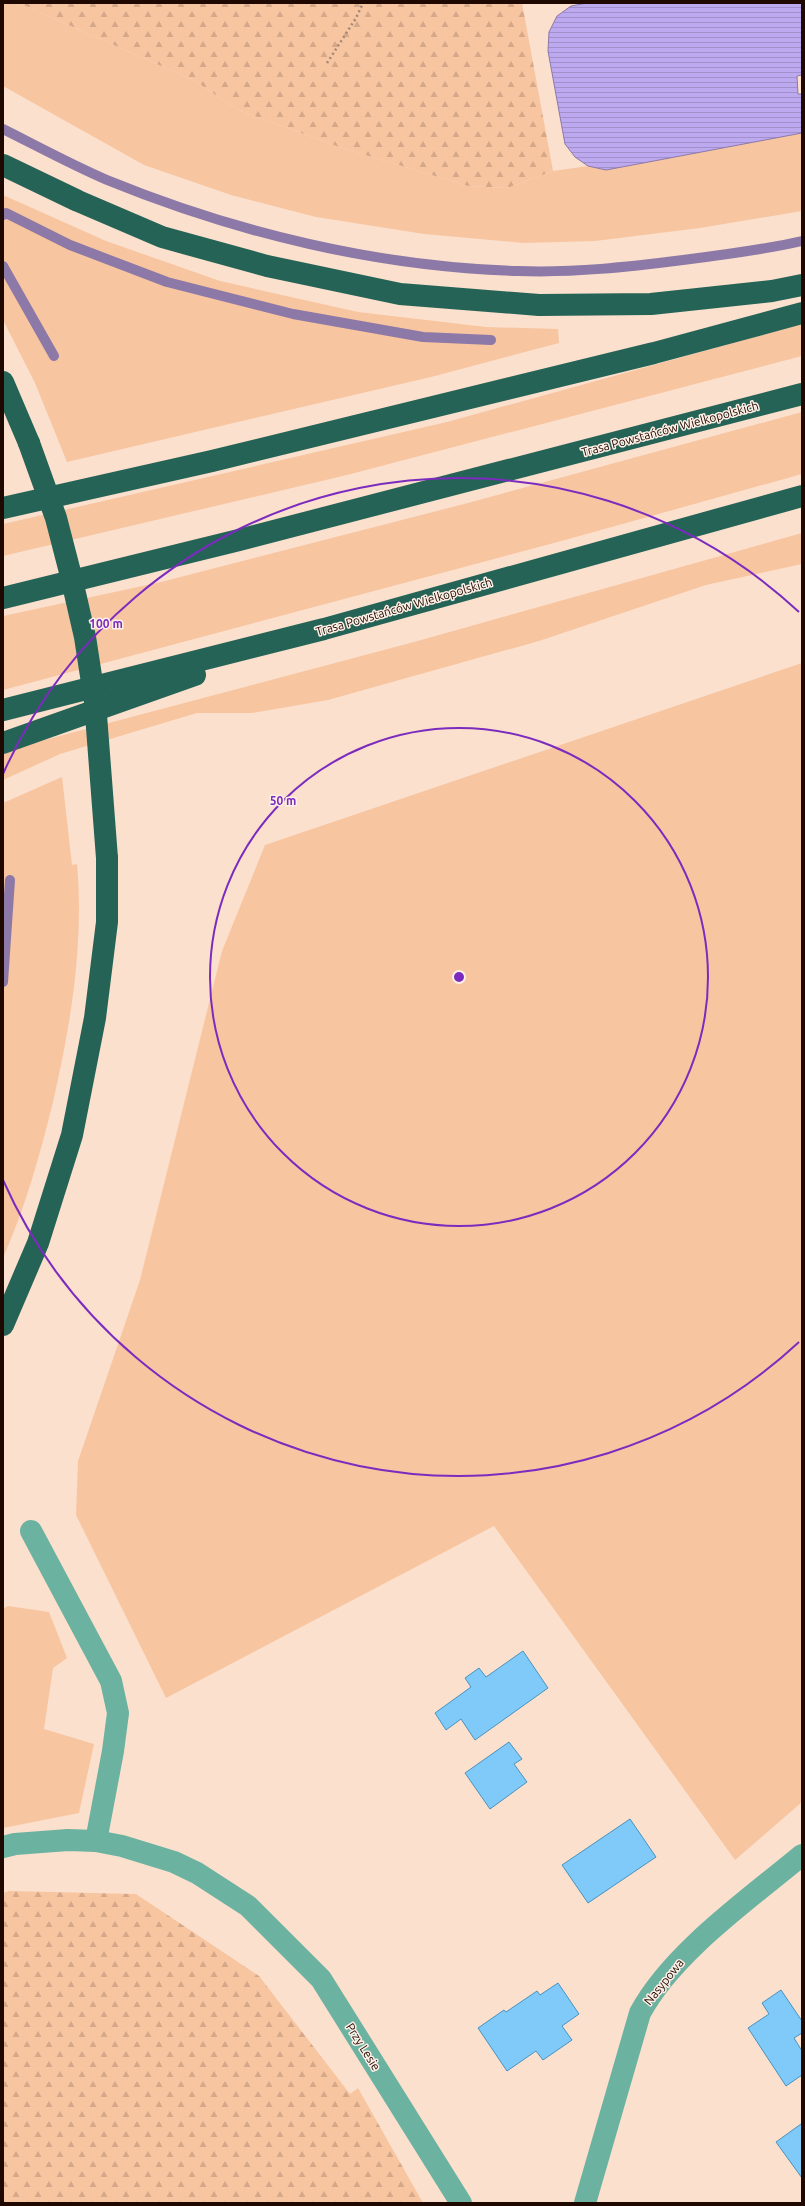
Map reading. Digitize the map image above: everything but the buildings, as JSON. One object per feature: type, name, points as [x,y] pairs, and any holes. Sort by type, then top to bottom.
[{"type":"highway","points":[[3,165],[78,201],[162,237],[267,266],[400,294],[539,305],[651,304],[772,291],[802,285]]},
{"type":"highway","points":[[3,508],[336,431],[654,353],[802,313]]},
{"type":"highway","points":[[3,382],[29,443],[56,518],[71,576],[95,702],[107,858],[107,922],[95,1018],[72,1135],[38,1243],[3,1325]]},
{"type":"highway","name":"Trasa Powstańców Wielkopolskich","points":[[3,598],[239,540],[802,394]]},
{"type":"highway","name":"Trasa Powstańców Wielkopolskich","points":[[3,710],[324,629],[802,496]]},
{"type":"highway","points":[[3,743],[324,629]]},
{"type":"street","points":[[31,1531],[111,1681],[118,1713],[113,1751],[96,1841]]},
{"type":"street","name":"Przy Lesie","points":[[3,1847],[15,1844],[68,1840],[96,1841],[122,1846],[174,1862],[197,1873],[248,1906],[321,1979],[460,2203]]},
{"type":"street","name":"Nasypowa","points":[[585,2203],[640,2014],[647,2000],[662,1980],[694,1946],[802,1855]]},
{"type":"path","points":[[327,64],[356,18],[363,3]]},
{"type":"green space","points":[[3,3],[19,3],[195,81],[238,110],[339,147],[468,186],[507,188],[553,171],[588,166],[606,170],[802,133],[802,211],[700,228],[595,241],[524,243],[424,234],[316,217],[231,195],[144,165],[3,86]]},
{"type":"green space","points":[[19,3],[522,3],[553,171],[507,188],[468,186],[339,147],[238,110],[195,81]]},
{"type":"green space","points":[[3,195],[106,241],[220,281],[358,312],[486,327],[558,329],[559,343],[431,377],[67,462],[35,383],[3,320]]},
{"type":"green space","points":[[802,324],[802,356],[347,475],[3,556],[3,524],[447,422]]},
{"type":"green space","points":[[802,412],[802,474],[565,540],[3,690],[3,616],[161,582],[464,504]]},
{"type":"green space","points":[[802,533],[802,564],[706,585],[539,641],[328,700],[252,713],[197,713],[60,754],[3,780],[3,751],[414,642]]},
{"type":"green space","points":[[802,663],[802,1802],[735,1860],[494,1526],[166,1698],[76,1515],[78,1461],[140,1280],[222,951],[265,845]]},
{"type":"green space","points":[[62,777],[72,865],[77,864],[79,894],[79,924],[74,984],[65,1043],[48,1122],[25,1201],[3,1258],[3,803]]},
{"type":"green space","points":[[8,1606],[49,1612],[67,1658],[53,1668],[44,1729],[94,1744],[79,1813],[3,1828],[3,1609]]},
{"type":"green space","points":[[9,1891],[136,1894],[259,1976],[350,2094],[358,2088],[423,2203],[3,2203],[3,1893]]},
{"type":"shaded area","points":[[587,3],[802,3],[802,75],[797,76],[798,94],[802,94],[802,133],[606,170],[588,166],[575,157],[565,144],[548,51],[549,32],[557,16],[571,6]]},
{"type":"waterway","points":[[3,129],[107,180],[206,216],[309,244],[413,263],[518,271],[601,269],[758,250],[802,241]]},
{"type":"waterway","points":[[3,215],[6,213],[70,245],[167,282],[293,314],[423,337],[491,340]]},
{"type":"waterway","points":[[3,266],[54,356]]},
{"type":"waterway","points":[[3,982],[10,880]]}]
